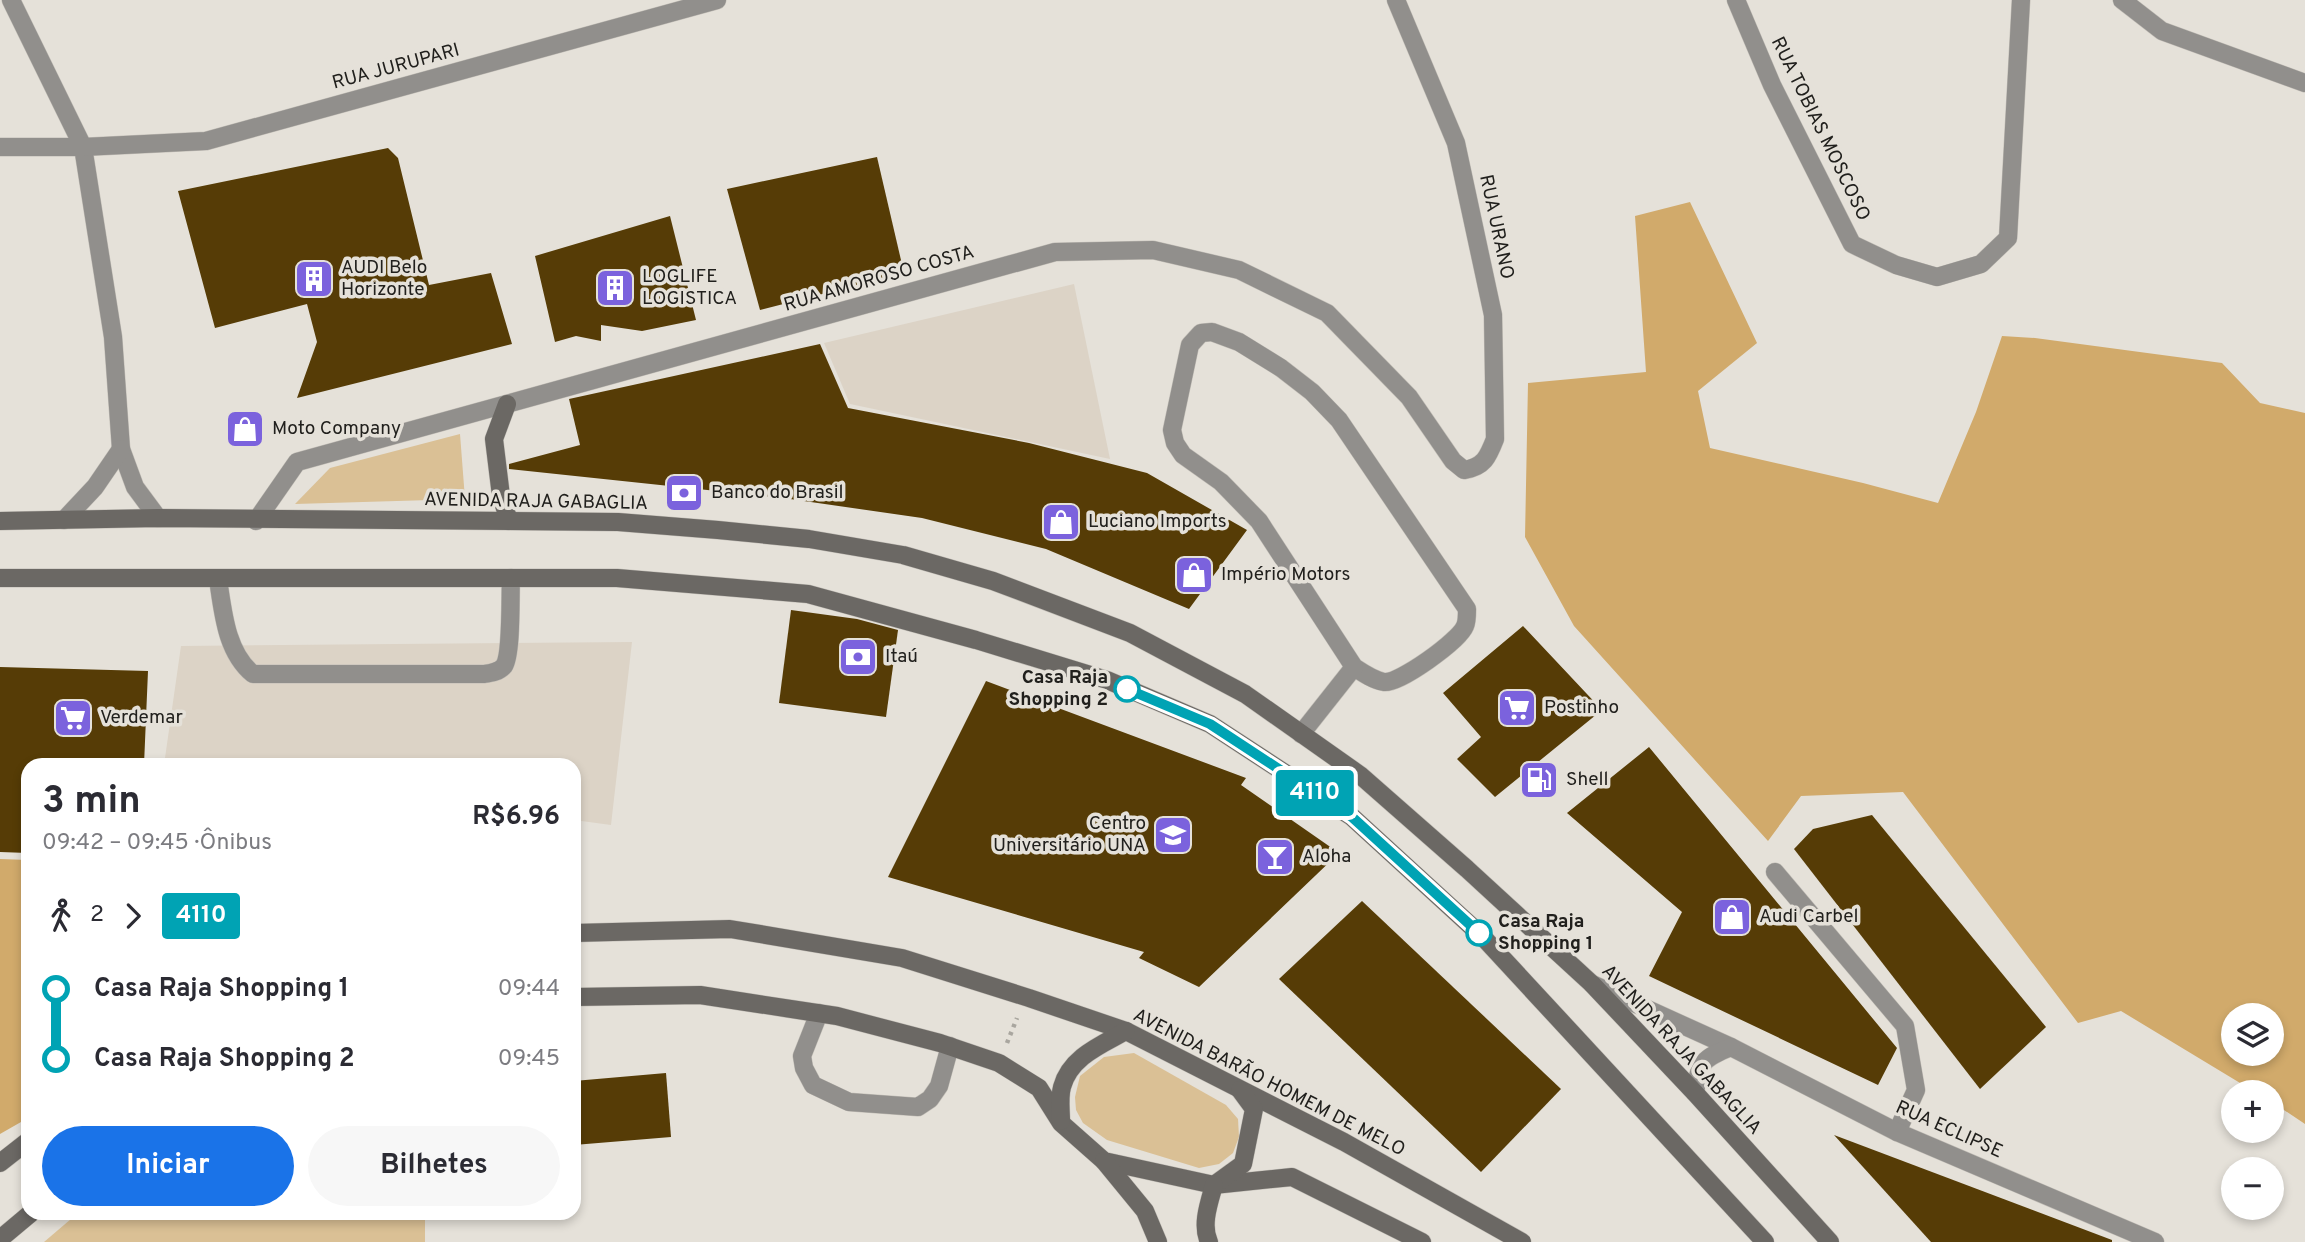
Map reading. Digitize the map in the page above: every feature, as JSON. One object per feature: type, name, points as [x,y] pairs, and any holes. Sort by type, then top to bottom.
[{"type":"main road","points":[[507,404],[494,439],[501,496],[509,521]]},
{"type":"main road","name":"AVENIDA RAJA GABAGLIA","points":[[0,521],[158,519],[618,522],[718,530],[809,540],[903,555],[993,581],[1130,633],[1245,694],[1360,775],[1592,984],[1830,1242]]},
{"type":"main road","points":[[0,578],[617,578],[808,594],[976,640],[1107,680],[1210,724],[1352,817],[1482,936],[1765,1242]]},
{"type":"main road","name":"AVENIDA BARÃO HOMEM DE MELO","points":[[581,933],[730,929],[902,958],[1029,998],[1126,1031],[1344,1142],[1522,1242]]},
{"type":"main road","points":[[581,997],[700,995],[819,1013],[950,1046],[999,1063],[1039,1088],[1061,1123],[1104,1161],[1145,1211],[1158,1242]]},
{"type":"main road","points":[[1061,1123],[1061,1090],[1069,1068],[1126,1031]]},
{"type":"main road","points":[[1209,1242],[1205,1233],[1214,1185],[1243,1164],[1246,1153],[1254,1109],[1239,1089]]},
{"type":"main road","points":[[0,1163],[21,1146]]},
{"type":"main road","points":[[1104,1161],[1214,1185],[1292,1177],[1422,1242]]},
{"type":"main road","points":[[0,1239],[23,1220]]},
{"type":"street","points":[[11,0],[83,147],[113,337],[121,449],[135,487],[158,519]]},
{"type":"street","name":"RUA JURUPARI","points":[[0,147],[83,147],[206,141],[717,0]]},
{"type":"street","name":"RUA URANO","points":[[1396,0],[1457,143],[1493,315],[1495,439],[1488,456],[1476,468]]},
{"type":"street","name":"RUA TOBIAS MOSCOSO","points":[[1736,0],[1772,85],[1852,244],[1896,265],[1937,277],[1981,264],[2008,238],[2021,0]]},
{"type":"street","points":[[2123,0],[2162,31],[2305,82]]},
{"type":"street","name":"RUA AMOROSO COSTA","points":[[256,521],[297,462],[1055,252],[1153,250],[1239,270],[1327,313],[1409,397],[1452,461],[1464,470],[1476,468]]},
{"type":"street","points":[[1212,332],[1239,342],[1281,368],[1312,392],[1339,420],[1467,610],[1466,625],[1455,640],[1400,678],[1386,682],[1354,667],[1259,521],[1220,482],[1183,455],[1175,443],[1172,430],[1190,345],[1201,333],[1212,332]]},
{"type":"street","points":[[64,520],[95,487],[121,449]]},
{"type":"street","points":[[218,579],[225,623],[237,657],[253,674],[484,674],[497,671],[504,665],[508,653],[511,578]]},
{"type":"street","points":[[1301,734],[1354,667]]},
{"type":"street","points":[[1775,873],[1905,1026],[1916,1090],[1897,1132]]},
{"type":"street","name":"RUA ECLIPSE","points":[[1592,984],[1731,1047],[1897,1132],[2155,1242]]},
{"type":"street","points":[[819,1013],[802,1056],[804,1068],[813,1085],[849,1102],[918,1107],[930,1099],[939,1086],[950,1046]]},
{"type":"street","points":[[1695,1093],[1699,1069],[1709,1056],[1731,1047]]},
{"type":"path","points":[[999,1063],[1016,1021],[1029,998]]},
{"type":"shaded area","points":[[1690,202],[1757,343],[1698,391],[1710,448],[1938,503],[1976,412],[2002,336],[2222,363],[2260,403],[2305,413],[2305,1124],[2284,1110],[2284,1080],[2235,1080],[2121,1011],[2078,1023],[1903,792],[1801,796],[1768,841],[1574,626],[1525,537],[1528,383],[1646,372],[1635,216]]},
{"type":"shaded area","points":[[1074,284],[1110,459],[850,404],[824,343]]},
{"type":"shaded area","points":[[460,434],[465,499],[295,504],[330,468]]},
{"type":"shaded area","points":[[632,642],[611,825],[581,821],[581,758],[165,758],[181,646]]},
{"type":"shaded area","points":[[0,859],[21,860],[21,1122],[0,1134]]},
{"type":"shaded area","points":[[1134,1053],[1226,1105],[1238,1119],[1239,1137],[1233,1153],[1219,1164],[1199,1168],[1107,1140],[1083,1123],[1076,1110],[1075,1097],[1080,1076],[1104,1057]]},
{"type":"shaded area","points":[[70,1220],[425,1220],[425,1242],[44,1242]]},
{"type":"building","name":"AUDI Belo Horizonte","points":[[388,148],[398,158],[429,285],[491,273],[512,344],[297,398],[317,342],[307,304],[215,328],[178,191]]},
{"type":"building","points":[[877,157],[904,273],[760,310],[727,189]]},
{"type":"building","name":"LOGLIFE LOGISTICA","points":[[670,216],[696,320],[642,331],[601,325],[601,341],[576,336],[555,342],[535,256]]},
{"type":"building","points":[[820,344],[848,408],[1029,443],[1147,473],[1247,530],[1189,609],[1046,549],[922,518],[783,498],[509,469],[509,464],[580,445],[569,399]]},
{"type":"building","points":[[791,610],[857,619],[898,630],[886,717],[779,703]]},
{"type":"building","points":[[1523,626],[1602,710],[1495,797],[1457,759],[1481,737],[1443,693]]},
{"type":"building","name":"Verdemar","points":[[0,667],[148,671],[144,758],[21,758],[21,853],[0,852]]},
{"type":"building","points":[[986,681],[1246,778],[1241,785],[1339,853],[1199,987],[1139,958],[1144,952],[888,877]]},
{"type":"building","points":[[1649,747],[1897,1048],[1878,1085],[1649,976],[1682,912],[1567,813]]},
{"type":"building","points":[[1872,815],[2046,1027],[1980,1089],[1794,849],[1813,829]]},
{"type":"building","points":[[1362,901],[1561,1089],[1481,1172],[1279,979]]},
{"type":"building","points":[[666,1073],[671,1137],[581,1144],[581,1080]]},
{"type":"building","points":[[1834,1135],[2112,1240],[2112,1242],[1931,1242]]},
{"type":"bus line","name":"4110","points":[[1127,689],[1210,724],[1352,817],[1479,933]]},
{"type":"place","name":"AUDI Belo Horizonte","points":[[314,279]]},
{"type":"place","name":"LOGLIFE LOGISTICA","points":[[615,288]]},
{"type":"place","name":"Moto Company","points":[[245,429]]},
{"type":"place","name":"Banco do Brasil","points":[[684,493]]},
{"type":"place","name":"Luciano Imports","points":[[1061,522]]},
{"type":"place","name":"Império Motors","points":[[1194,575]]},
{"type":"place","name":"Itaú","points":[[858,657]]},
{"type":"place","name":"Casa Raja Shopping 2","points":[[1127,689]]},
{"type":"place","name":"Postinho","points":[[1517,708]]},
{"type":"place","name":"Verdemar","points":[[73,718]]},
{"type":"place","name":"Shell","points":[[1539,780]]},
{"type":"place","name":"Centro Universitário UNA","points":[[1173,835]]},
{"type":"place","name":"Aloha","points":[[1275,857]]},
{"type":"place","name":"Audi Carbel","points":[[1732,917]]},
{"type":"place","name":"Casa Raja Shopping 1","points":[[1479,933]]}]
